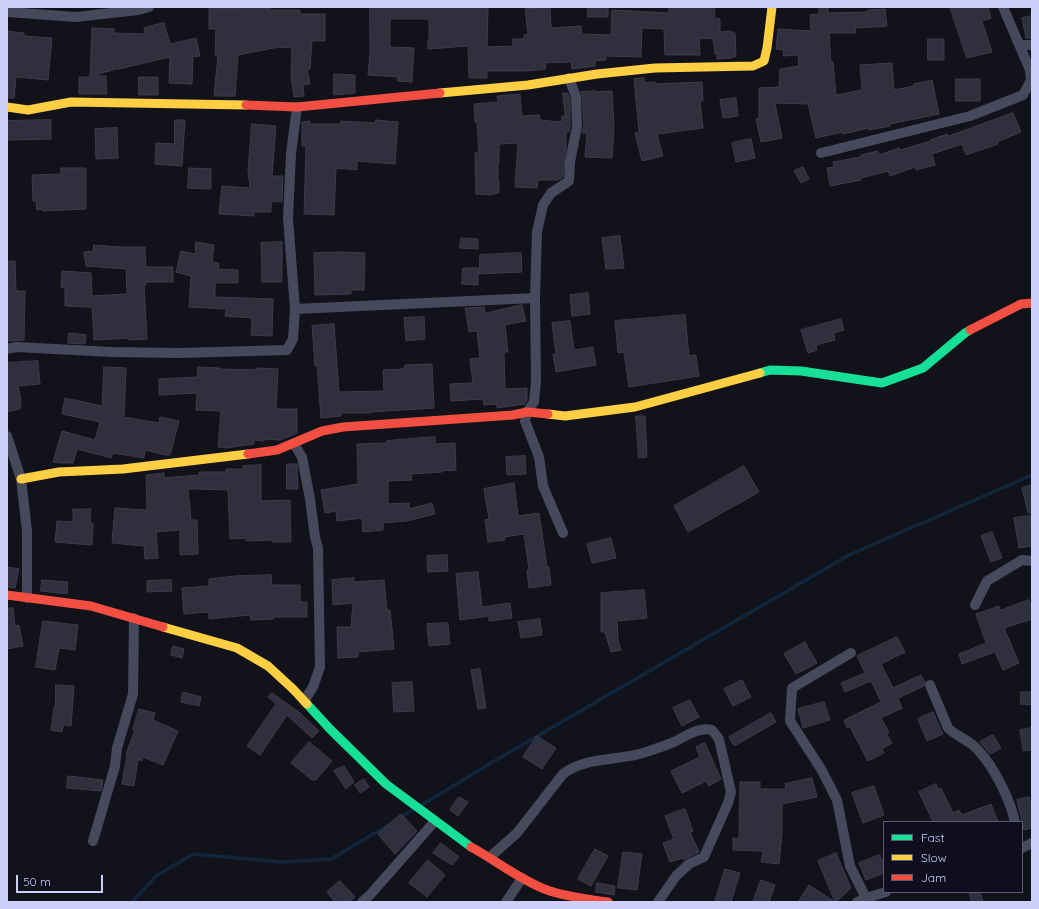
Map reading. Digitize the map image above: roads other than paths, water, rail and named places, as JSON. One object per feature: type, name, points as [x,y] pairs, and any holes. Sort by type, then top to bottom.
[{"type":"street","points":[[7,12],[76,17],[123,9],[138,10],[149,7]]},
{"type":"street","points":[[7,107],[28,110],[71,102],[297,107],[512,86],[654,68],[739,68],[753,66],[764,61],[767,50],[768,27],[772,7]]},
{"type":"street","points":[[821,153],[970,116],[1023,95],[1031,79],[1030,70],[1003,7]]},
{"type":"street","points":[[1020,45],[1032,45]]},
{"type":"street","points":[[563,533],[543,486],[539,456],[525,421],[527,412],[534,402],[536,381],[535,298],[537,232],[544,205],[551,192],[569,181],[570,162],[577,126],[576,97],[569,78]]},
{"type":"street","points":[[7,349],[16,347],[112,352],[180,353],[287,350],[293,339],[295,309],[288,218],[291,154],[297,107]]},
{"type":"street","points":[[295,309],[535,298]]},
{"type":"street","points":[[21,479],[59,472],[123,469],[277,450],[322,431],[343,427],[513,415],[527,412],[565,416],[635,407],[770,370],[801,372],[882,383],[923,368],[965,333],[1021,304],[1032,303]]},
{"type":"street","points":[[7,436],[21,479],[27,531],[27,598]]},
{"type":"street","points":[[294,444],[302,457],[318,548],[320,667],[313,687],[304,701]]},
{"type":"street","points":[[975,605],[987,581],[1022,560],[1032,561]]},
{"type":"street","points":[[7,595],[91,606],[237,648],[268,666],[386,784],[467,845],[490,857],[522,878],[547,890],[572,897],[608,902]]},
{"type":"street","points":[[93,841],[115,766],[117,748],[133,694],[134,618]]},
{"type":"street","points":[[851,653],[792,688],[790,721],[821,769],[837,800],[850,866],[862,900],[883,893]]},
{"type":"street","points":[[930,685],[948,728],[978,750],[1004,790],[1015,821]]},
{"type":"street","points":[[490,857],[517,833],[563,774],[569,769],[585,764],[637,755],[669,744],[696,731],[706,728],[712,730],[719,739],[731,792],[728,804],[704,857],[689,864],[676,876],[658,902]]},
{"type":"street","points":[[362,902],[435,821]]},
{"type":"street","points":[[1023,847],[1032,842]]},
{"type":"street","points":[[506,902],[522,878]]},
{"type":"waterway","points":[[420,806],[491,763],[849,555],[1032,475]]},
{"type":"waterway","points":[[399,818],[414,809]]},
{"type":"waterway","points":[[132,902],[156,876],[193,854],[281,862],[331,859],[392,823]]}]
